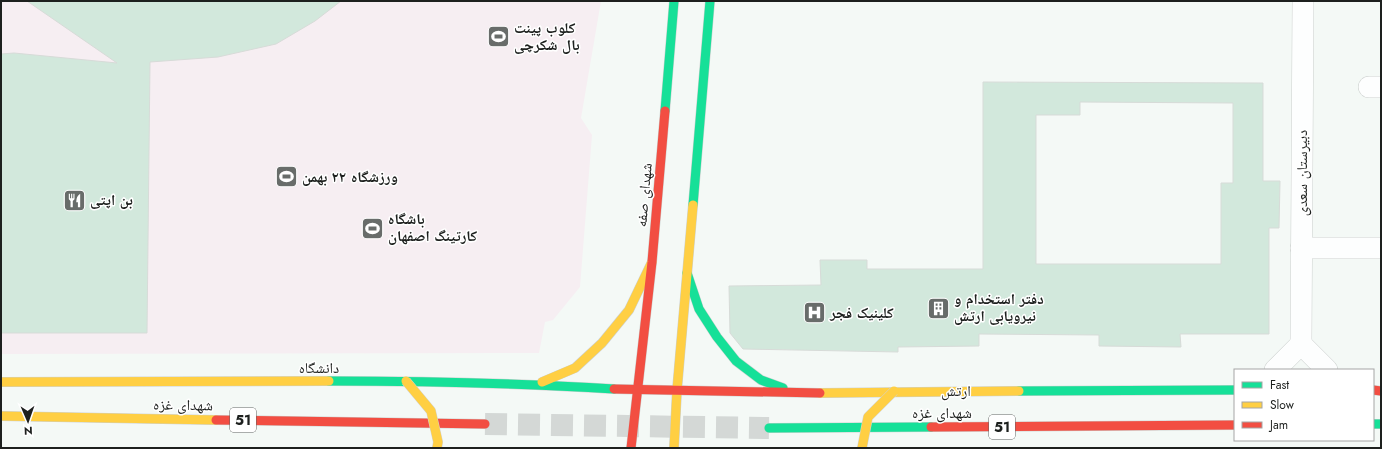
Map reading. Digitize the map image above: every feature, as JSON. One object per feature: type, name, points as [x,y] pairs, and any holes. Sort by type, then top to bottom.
[{"type":"main road","name":"شهدای صفه","points":[[631,448],[652,262],[674,1]]},
{"type":"main road","points":[[674,448],[677,390],[710,1]]},
{"type":"main road","points":[[538,384],[575,368],[602,343],[629,310],[652,262]]},
{"type":"main road","points":[[687,273],[699,309],[717,337],[736,361],[761,380],[796,393]]},
{"type":"main road","name":"دانشگاه","points":[[1,382],[406,382],[538,384],[637,390],[677,390]]},
{"type":"main road","points":[[406,382],[432,411],[438,442],[437,448]]},
{"type":"main road","name":"ارتش","points":[[677,390],[796,393],[894,391],[1234,390]]},
{"type":"main road","points":[[862,448],[868,417],[894,391]]},
{"type":"main road","name":"شهدای غزه","points":[[1,416],[485,424]]},
{"type":"main road","name":"شهدای غزه","points":[[769,428],[1234,425]]},
{"type":"street","name":"دبیرستان سعدی","points":[[1301,344],[1303,1]]},
{"type":"street","points":[[1302,248],[1381,248]]},
{"type":"street","points":[[1276,369],[1301,344],[1326,369]]},
{"type":"shaded area","name":"ورزشگاه ۲۲ بهمن","points":[[1,1],[601,1],[581,118],[592,135],[580,287],[553,320],[545,322],[539,353],[1,354]]},
{"type":"building","name":"بن اپتی","points":[[27,1],[341,1],[315,21],[276,44],[218,57],[150,62],[147,333],[1,333],[1,54],[14,53],[117,63]]},
{"type":"building","points":[[983,82],[1263,83],[1263,181],[1280,181],[1279,228],[1269,228],[1269,334],[1180,334],[1181,347],[1099,346],[1099,335],[979,334],[979,346],[898,347],[898,352],[743,349],[730,333],[729,286],[821,285],[820,260],[867,260],[867,269],[983,269]],"holes":[[[1080,102],[1233,103],[1233,183],[1221,183],[1221,264],[1036,264],[1036,115],[1080,115]]]},
{"type":"tunnel","points":[[485,424],[769,428]]},
{"type":"traffic: fast","points":[[665,111],[674,1]]},
{"type":"traffic: fast","points":[[693,205],[710,1]]},
{"type":"traffic: fast","points":[[687,273],[699,309],[717,337],[736,361],[761,380],[783,388]]},
{"type":"traffic: fast","points":[[329,381],[472,383],[614,389]]},
{"type":"traffic: fast","points":[[1019,391],[1234,390]]},
{"type":"traffic: fast","points":[[1374,424],[1381,424]]},
{"type":"traffic: fast","points":[[769,428],[931,427]]},
{"type":"traffic: slow","points":[[674,448],[677,390],[693,205]]},
{"type":"traffic: slow","points":[[542,382],[575,368],[602,343],[629,310],[652,262]]},
{"type":"traffic: slow","points":[[1,382],[329,381]]},
{"type":"traffic: slow","points":[[406,381],[431,411],[438,442],[437,448]]},
{"type":"traffic: slow","points":[[862,448],[868,417],[894,391]]},
{"type":"traffic: slow","points":[[820,393],[1019,391]]},
{"type":"traffic: slow","points":[[1,416],[216,420]]},
{"type":"traffic: jam","points":[[631,448],[652,262],[665,111]]},
{"type":"traffic: jam","points":[[614,389],[820,393]]},
{"type":"traffic: jam","points":[[1374,390],[1381,391]]},
{"type":"traffic: jam","points":[[216,420],[485,424]]},
{"type":"traffic: jam","points":[[931,427],[1234,425]]},
{"type":"place","name":"کلوب پینت بال شکرچی","points":[[498,37]]},
{"type":"place","name":"ورزشگاه ۲۲ بهمن","points":[[286,177]]},
{"type":"place","name":"بن اپتی","points":[[75,200]]},
{"type":"place","name":"باشگاه کارتینگ اصفهان","points":[[372,228]]},
{"type":"place","name":"دفتر استخدام و نیرویابی ارتش","points":[[939,308]]},
{"type":"place","name":"کلینیک فجر","points":[[814,313]]}]
